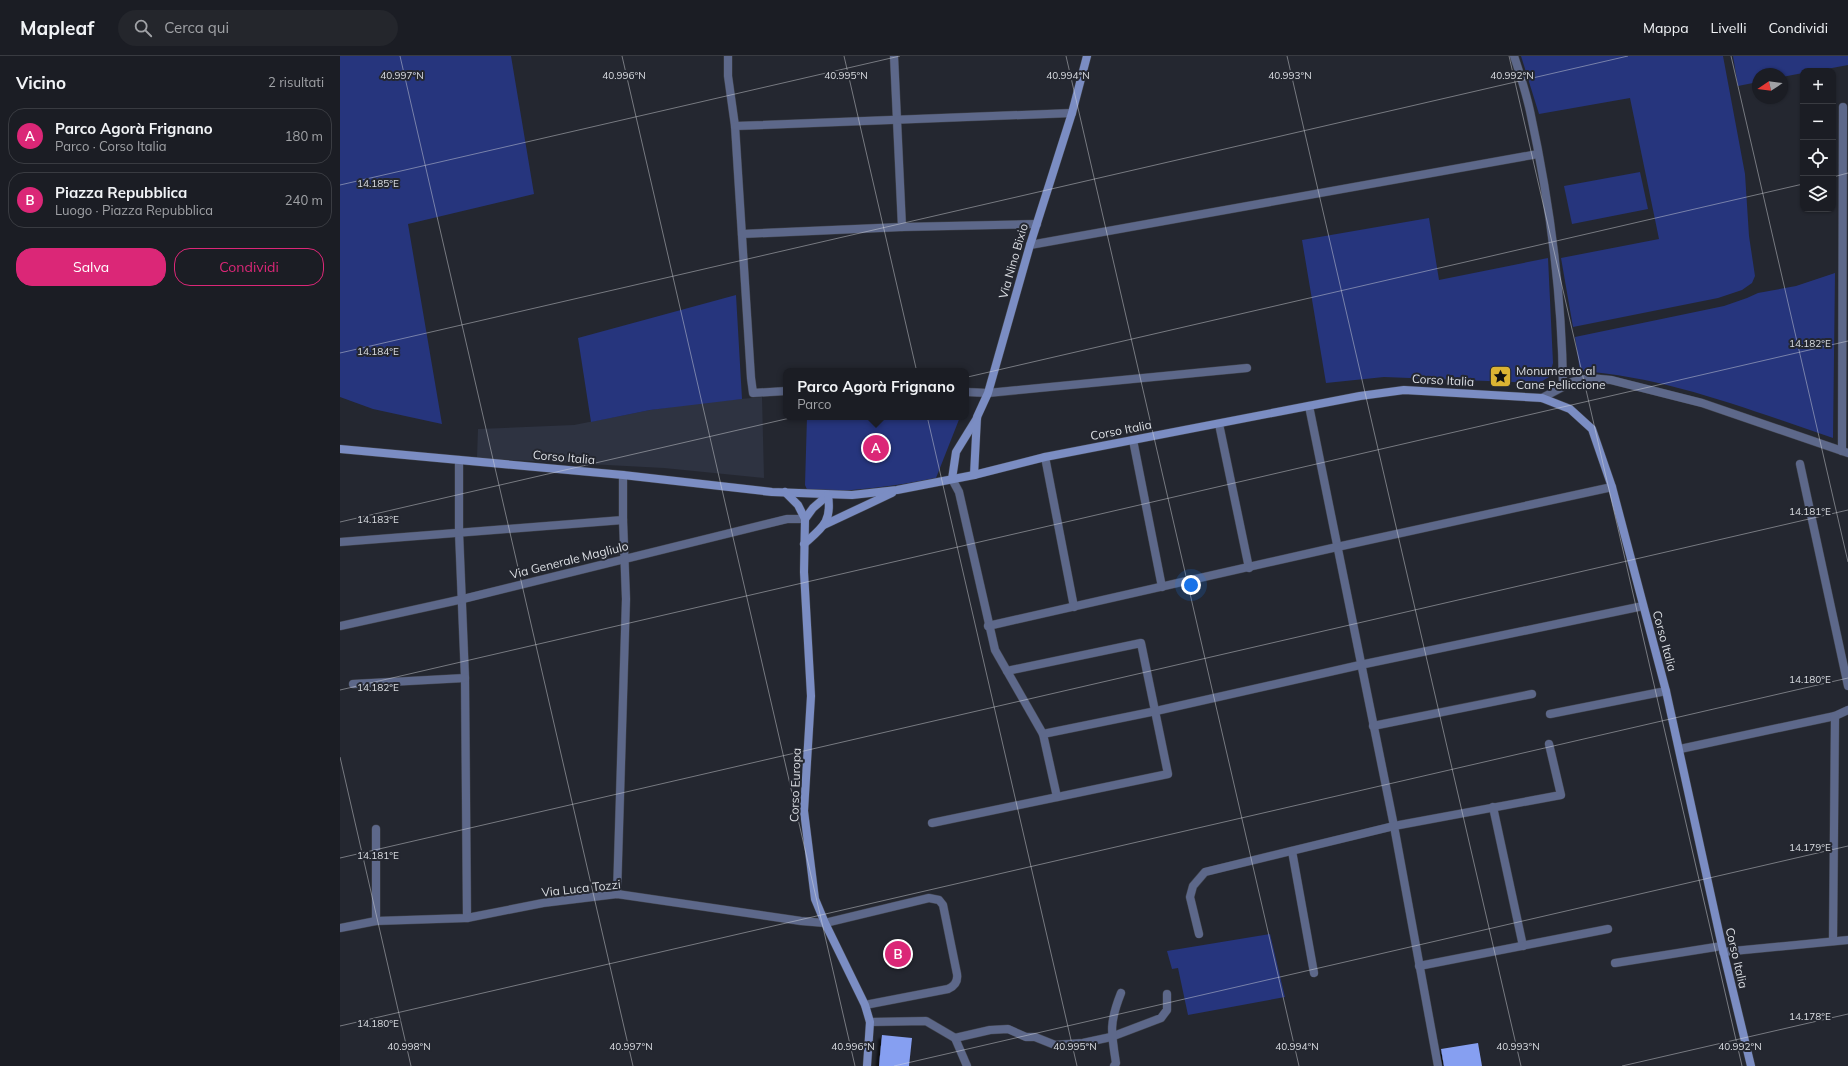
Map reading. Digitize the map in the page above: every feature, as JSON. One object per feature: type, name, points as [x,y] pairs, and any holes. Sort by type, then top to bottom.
[{"type":"street","points":[[728,56],[728,76],[736,126],[750,378],[753,393],[783,391]]},
{"type":"street","points":[[894,56],[902,227]]},
{"type":"street","name":"Via Nino Bixio","points":[[974,475],[977,417],[988,394],[1030,246],[1072,113],[1087,56]]},
{"type":"street","points":[[1514,56],[1530,111],[1556,256],[1562,330],[1563,386]]},
{"type":"street","points":[[1542,398],[1572,382],[1590,378],[1611,380],[1702,403],[1845,452],[1843,107]]},
{"type":"street","points":[[736,126],[1072,113]]},
{"type":"street","points":[[1030,246],[1538,154]]},
{"type":"street","points":[[742,234],[902,227],[1037,224]]},
{"type":"street","points":[[969,392],[988,394],[1248,368]]},
{"type":"street","name":"Corso Italia","points":[[340,449],[623,475],[785,492],[852,495],[897,490],[974,475],[1045,456],[1309,406],[1404,390],[1542,398],[1570,409],[1592,429],[1612,487],[1680,749],[1750,1066]]},
{"type":"street","points":[[1309,406],[1360,665],[1394,826],[1438,1066]]},
{"type":"street","points":[[977,417],[956,452],[952,479],[959,492],[988,626],[995,650],[1043,734],[1057,797]]},
{"type":"street","points":[[1219,424],[1248,568]]},
{"type":"street","points":[[1133,440],[1162,588]]},
{"type":"street","points":[[1045,456],[1074,607]]},
{"type":"street","points":[[459,460],[459,532],[465,678],[467,918]]},
{"type":"street","points":[[1800,464],[1848,686]]},
{"type":"street","points":[[618,894],[626,599],[623,475]]},
{"type":"street","points":[[988,626],[1162,588],[1337,547],[1612,487]]},
{"type":"street","points":[[804,544],[824,525],[897,490]]},
{"type":"street","points":[[785,492],[798,506],[805,520],[804,544]]},
{"type":"street","points":[[805,520],[813,508],[828,495]]},
{"type":"street","points":[[824,525],[830,510],[828,495]]},
{"type":"street","name":"Via Generale Magliulo","points":[[340,626],[462,599],[787,519],[805,520]]},
{"type":"street","points":[[340,542],[623,520]]},
{"type":"street","name":"Corso Europa","points":[[804,544],[804,572],[811,696],[804,811],[815,899],[865,1005],[870,1022],[867,1066]]},
{"type":"street","points":[[1043,734],[1156,711],[1360,665],[1643,606]]},
{"type":"street","points":[[932,824],[1168,774],[1141,643],[1007,672]]},
{"type":"street","points":[[353,684],[465,678]]},
{"type":"street","points":[[1550,714],[1666,691]]},
{"type":"street","points":[[1373,726],[1532,694]]},
{"type":"street","points":[[1680,749],[1835,716],[1848,710]]},
{"type":"street","points":[[1833,941],[1835,716]]},
{"type":"street","points":[[1199,934],[1190,897],[1193,886],[1205,872],[1394,826],[1561,795],[1549,744]]},
{"type":"street","points":[[1493,807],[1523,946]]},
{"type":"street","points":[[376,829],[376,922]]},
{"type":"street","points":[[1292,851],[1314,973]]},
{"type":"street","name":"Via Luca Tozzi","points":[[340,928],[376,922],[467,918],[543,904],[618,894],[801,921],[825,923],[929,898],[936,898],[941,902],[957,974],[957,981],[955,985],[948,989],[865,1005]]},
{"type":"street","points":[[1419,966],[1608,929]]},
{"type":"street","points":[[1615,963],[1723,949],[1848,940]]},
{"type":"street","points":[[1114,1066],[1116,1063],[1111,1037],[1112,1018],[1121,993]]},
{"type":"street","points":[[955,1038],[990,1030],[1008,1029],[1026,1038],[1035,1037],[1055,1045],[1111,1037],[1161,1018],[1167,1010],[1167,994]]},
{"type":"street","points":[[870,1022],[926,1021],[955,1038],[967,1066]]},
{"type":"shaded area","points":[[340,56],[511,56],[534,194],[408,224],[442,424],[373,409],[340,397]]},
{"type":"shaded area","points":[[1521,56],[1723,56],[1745,174],[1749,236],[1755,276],[1752,283],[1742,290],[1718,298],[1573,327],[1561,258],[1659,239],[1630,98],[1539,114]]},
{"type":"shaded area","points":[[1733,56],[1848,56],[1848,65],[1832,68],[1800,68],[1800,74],[1788,76],[1788,68],[1752,68],[1752,83],[1738,86]]},
{"type":"shaded area","points":[[1640,172],[1648,209],[1572,224],[1564,186]]},
{"type":"shaded area","points":[[1429,218],[1439,280],[1548,258],[1553,363],[1549,377],[1539,383],[1384,377],[1326,383],[1302,240]]},
{"type":"shaded area","points":[[1835,273],[1833,438],[1739,406],[1676,387],[1612,374],[1580,371],[1575,337],[1724,306],[1758,293],[1796,286]]},
{"type":"shaded area","points":[[736,295],[742,399],[650,410],[591,422],[578,338]]},
{"type":"shaded area","points":[[762,397],[764,478],[664,468],[477,458],[478,429],[574,425],[650,410],[698,403]]},
{"type":"shaded area","points":[[807,420],[959,420],[936,478],[889,486],[809,494],[805,485]]},
{"type":"shaded area","points":[[1270,934],[1285,997],[1188,1015],[1178,968],[1172,969],[1167,951]]},
{"type":"building","points":[[882,1035],[912,1038],[909,1066],[879,1066]]},
{"type":"building","points":[[1478,1043],[1482,1066],[1444,1066],[1441,1049]]},
{"type":"place","name":"Monumento al Cane Pelliccione","points":[[1500,377]]},
{"type":"place","name":"Parco Agorà Frignano","points":[[876,448]]},
{"type":"place","name":"Piazza Repubblica","points":[[898,954]]}]
